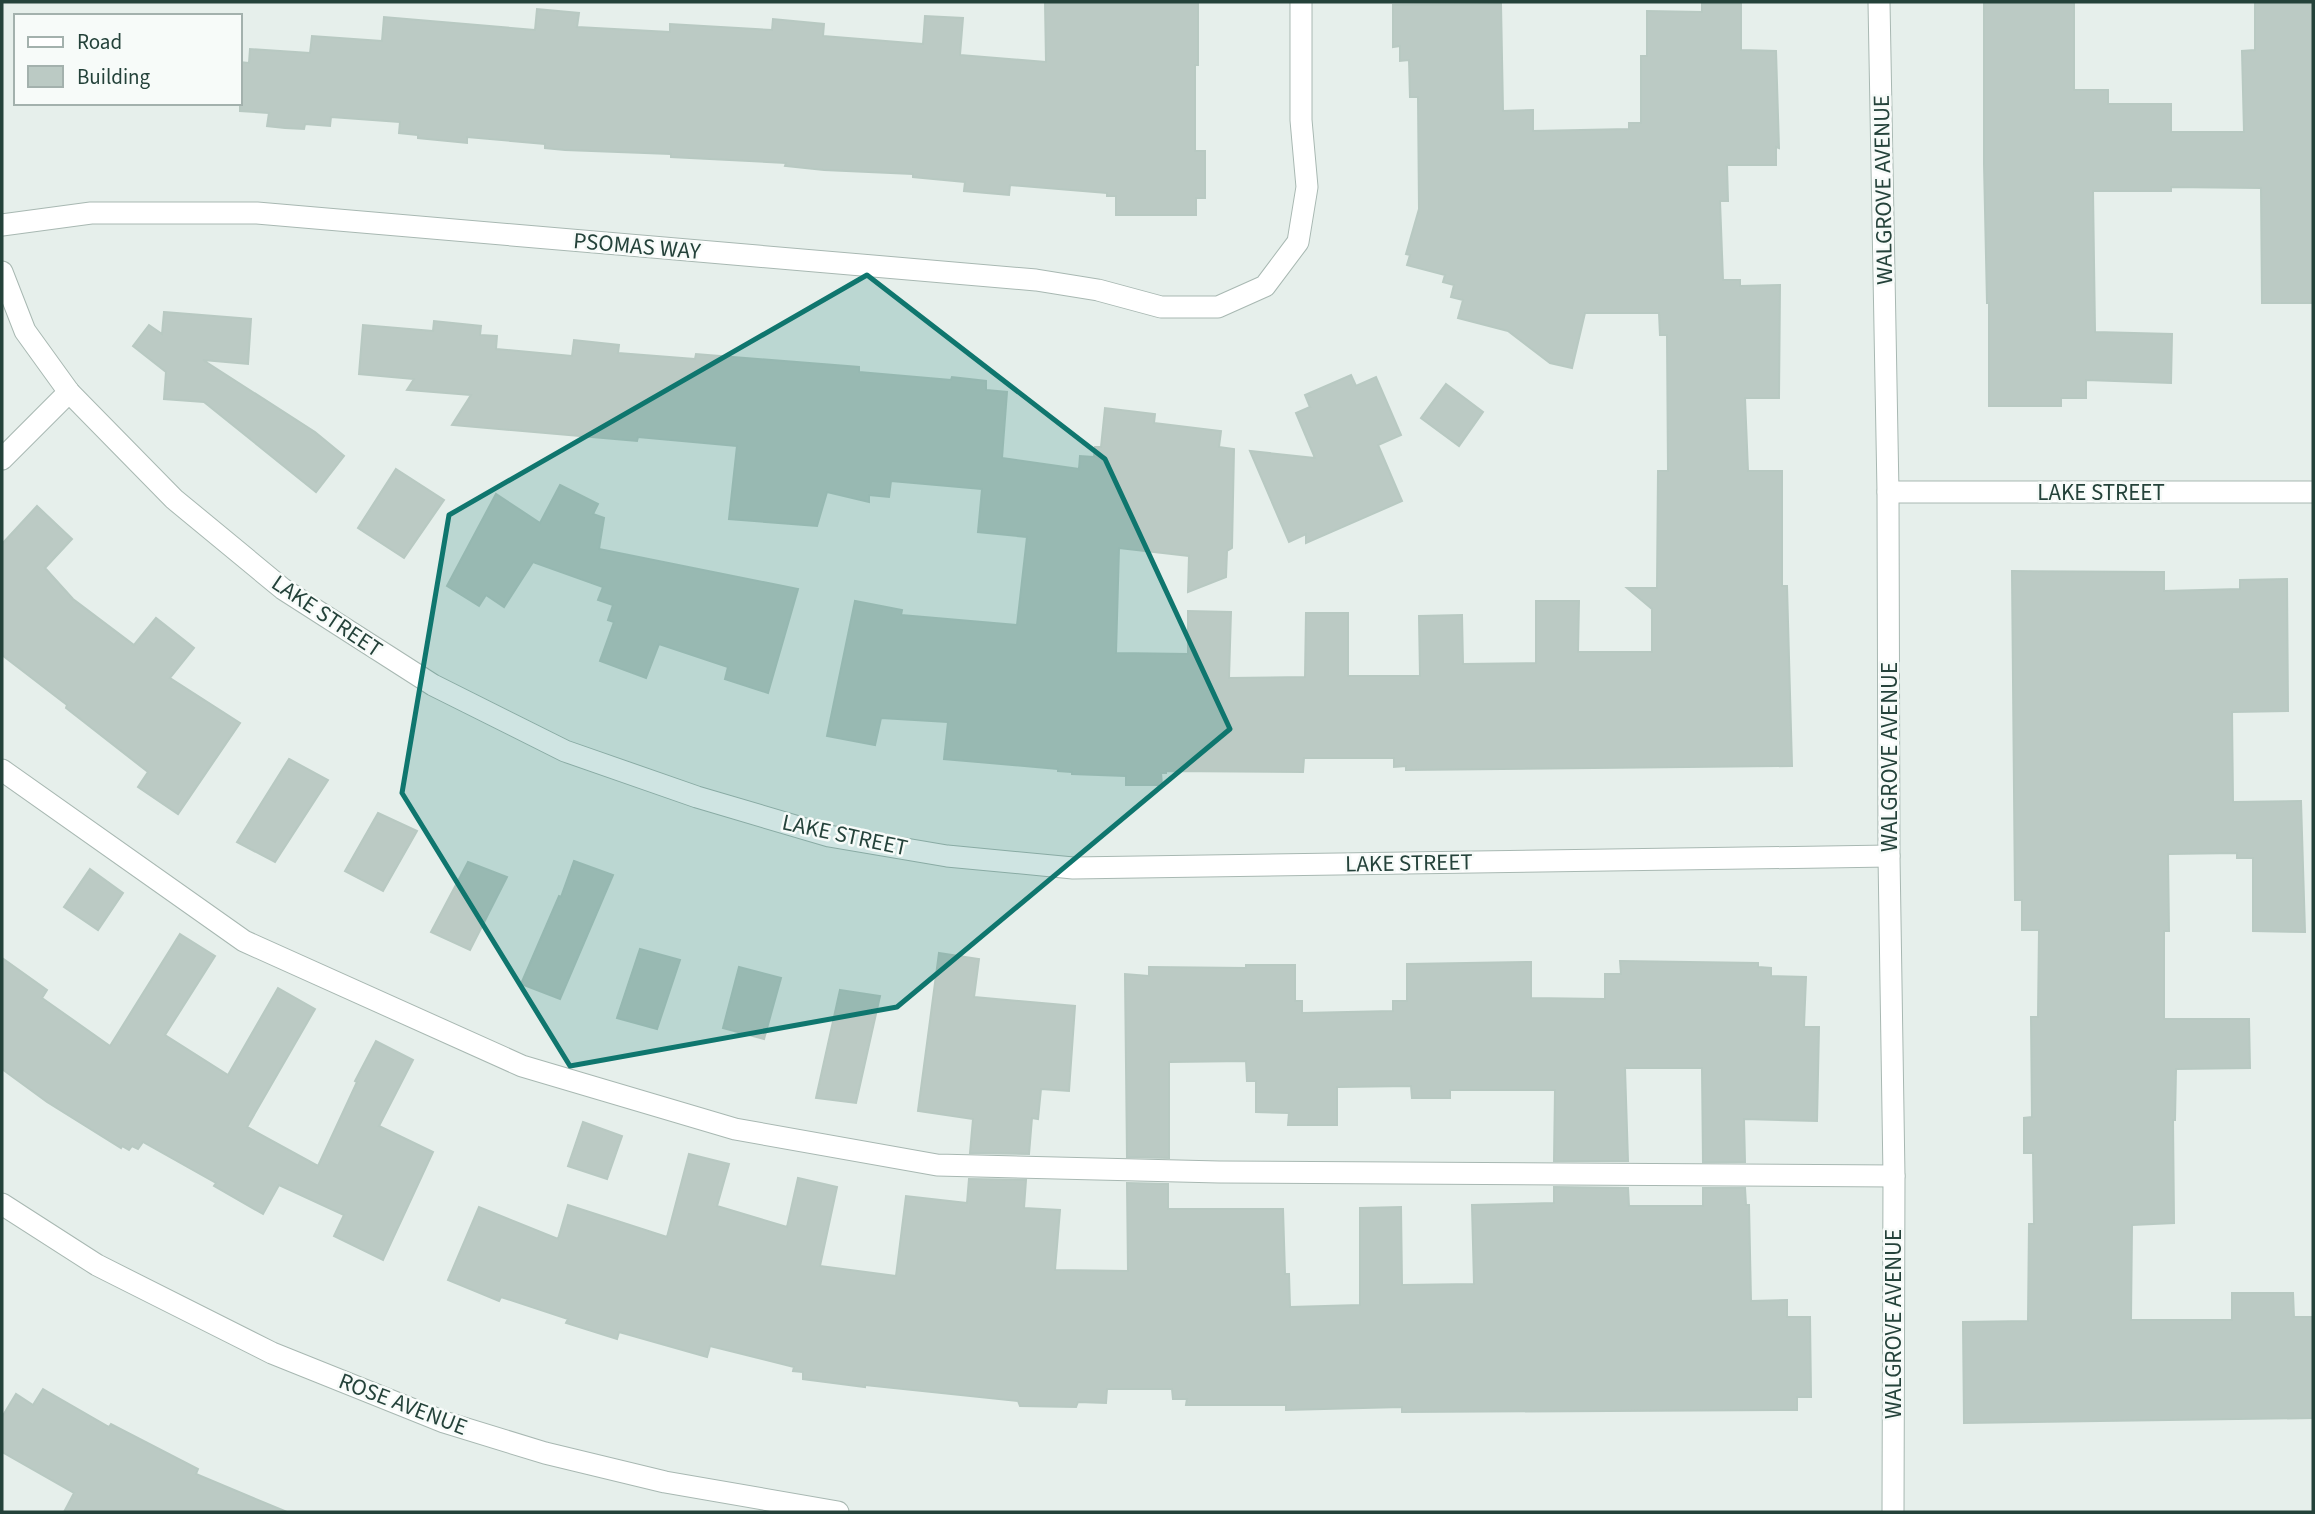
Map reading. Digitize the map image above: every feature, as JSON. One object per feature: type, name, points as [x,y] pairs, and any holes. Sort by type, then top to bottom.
[{"type":"street","name":"PSOMAS WAY","points":[[2,225],[91,213],[257,213],[1035,280],[1098,290],[1161,307],[1218,307],[1265,286],[1298,242],[1307,187],[1301,120],[1301,2]]},
{"type":"street","name":"WALGROVE AVENUE","points":[[1879,2],[1888,492],[1894,1512]]},
{"type":"street","name":"LAKE STREET","points":[[2,272],[25,331],[69,392],[174,499],[283,589],[433,685],[565,751],[697,797],[829,836],[947,856],[1073,867],[1889,856]]},
{"type":"street","points":[[2,458],[69,392]]},
{"type":"street","name":"LAKE STREET","points":[[1888,492],[2313,492]]},
{"type":"street","points":[[2,771],[244,941],[522,1066],[735,1129],[937,1164],[1233,1172],[1894,1176]]},
{"type":"street","name":"ROSE AVENUE","points":[[2,1204],[97,1265],[272,1353],[444,1422],[545,1453],[665,1482],[838,1512]]},
{"type":"highlighted area","points":[[867,275],[1105,459],[1230,729],[897,1007],[570,1066],[402,793],[449,515]]},
{"type":"building","points":[[1045,2],[1198,2],[1195,151],[1205,151],[1205,198],[1196,198],[1196,215],[1116,215],[1116,196],[1107,196],[1107,193],[1010,185],[1009,195],[964,191],[965,182],[913,177],[913,174],[824,170],[785,166],[786,163],[671,157],[671,154],[565,150],[545,148],[545,144],[467,137],[467,143],[418,138],[418,135],[399,133],[400,122],[331,117],[330,126],[305,124],[304,129],[285,128],[267,126],[269,113],[240,111],[242,62],[249,63],[250,49],[310,53],[312,36],[382,41],[384,17],[535,30],[537,9],[579,13],[577,27],[670,32],[670,24],[772,30],[773,19],[824,24],[823,36],[923,44],[925,16],[963,18],[960,55],[1046,62]]},
{"type":"building","points":[[1984,2],[2074,2],[2074,90],[2108,90],[2108,104],[2171,104],[2171,132],[2244,132],[2242,51],[2255,50],[2255,2],[2313,2],[2313,303],[2262,303],[2261,188],[2171,187],[2171,191],[2093,191],[2095,332],[2172,334],[2171,383],[2086,380],[2086,398],[2061,398],[2061,406],[1989,406]]},
{"type":"building","points":[[1501,4],[1503,111],[1533,110],[1533,131],[1629,129],[1629,123],[1641,123],[1641,56],[1647,56],[1647,11],[1702,12],[1702,4],[1741,4],[1741,50],[1776,51],[1779,148],[1776,147],[1776,165],[1727,165],[1728,201],[1720,201],[1723,280],[1740,280],[1740,286],[1780,285],[1779,398],[1745,398],[1748,471],[1782,471],[1782,586],[1787,586],[1792,766],[1406,770],[1406,766],[1394,767],[1394,758],[1304,758],[1303,772],[1166,771],[1161,773],[1162,785],[1126,785],[1126,776],[1072,774],[1058,769],[944,759],[948,722],[881,718],[875,745],[827,736],[855,601],[902,610],[901,615],[1017,625],[1027,537],[978,532],[982,489],[891,481],[889,497],[869,495],[869,502],[827,492],[817,526],[729,519],[737,446],[638,437],[637,441],[452,425],[471,395],[407,390],[414,379],[359,374],[363,325],[433,331],[434,321],[481,326],[480,335],[497,336],[496,349],[572,356],[574,340],[619,345],[618,353],[695,359],[696,354],[859,367],[859,372],[986,381],[986,390],[1007,392],[1002,458],[1079,469],[1080,456],[1094,457],[1095,447],[1101,447],[1105,408],[1155,414],[1154,423],[1221,431],[1219,447],[1234,449],[1232,548],[1227,551],[1226,577],[1188,592],[1189,556],[1119,548],[1116,653],[1188,654],[1188,611],[1231,612],[1229,678],[1305,677],[1306,613],[1348,613],[1348,676],[1420,676],[1419,616],[1462,615],[1463,664],[1536,663],[1536,601],[1579,601],[1578,652],[1652,652],[1652,609],[1627,588],[1657,588],[1658,471],[1668,471],[1667,335],[1660,335],[1659,313],[1585,313],[1572,368],[1550,363],[1508,331],[1458,318],[1463,300],[1451,297],[1454,285],[1443,282],[1445,275],[1407,265],[1410,255],[1406,254],[1419,209],[1418,97],[1410,97],[1409,60],[1400,61],[1400,46],[1393,47],[1393,5]]},
{"type":"building","points":[[164,312],[251,319],[248,364],[203,360],[315,432],[344,456],[316,492],[204,402],[164,399],[166,372],[133,346],[149,325],[162,334]]},
{"type":"building","points":[[1351,375],[1356,386],[1376,377],[1401,435],[1378,445],[1402,501],[1306,543],[1306,534],[1289,542],[1250,451],[1315,458],[1296,413],[1310,407],[1305,395]]},
{"type":"building","points":[[1446,384],[1483,412],[1459,446],[1421,418]]},
{"type":"building","points":[[396,469],[444,500],[404,558],[358,528]]},
{"type":"building","points":[[560,485],[598,504],[593,514],[604,518],[599,549],[798,589],[768,693],[725,679],[728,667],[659,644],[646,678],[600,661],[614,622],[608,620],[613,605],[598,600],[603,587],[533,562],[504,607],[486,595],[479,606],[447,586],[496,494],[540,523]]},
{"type":"building","points":[[37,506],[72,539],[45,568],[73,599],[134,645],[156,618],[194,648],[170,678],[240,723],[178,814],[138,787],[148,772],[2,655],[2,544]]},
{"type":"building","points":[[2012,571],[2164,572],[2164,591],[2240,589],[2240,580],[2287,579],[2288,711],[2232,712],[2233,802],[2301,801],[2305,932],[2253,931],[2253,858],[2237,858],[2237,853],[2168,854],[2169,931],[2164,931],[2164,1019],[2249,1019],[2250,1068],[2176,1069],[2173,1120],[2174,1223],[2132,1225],[2131,1320],[2232,1320],[2232,1293],[2293,1293],[2294,1317],[2313,1317],[2313,1418],[1964,1423],[1963,1322],[2028,1321],[2029,1224],[2034,1224],[2033,1153],[2024,1153],[2024,1118],[2032,1117],[2031,1017],[2038,1017],[2039,930],[2022,930],[2022,900],[2015,900]]},
{"type":"building","points":[[289,759],[328,780],[275,862],[237,842]]},
{"type":"building","points":[[378,813],[417,831],[383,891],[345,871]]},
{"type":"building","points":[[574,861],[613,875],[560,999],[521,984],[559,896],[561,897]]},
{"type":"building","points":[[468,862],[507,877],[470,950],[431,932]]},
{"type":"building","points":[[90,869],[123,893],[98,930],[64,907]]},
{"type":"building","points":[[180,934],[215,956],[165,1035],[228,1075],[278,988],[315,1009],[247,1127],[318,1166],[357,1082],[355,1081],[376,1041],[413,1060],[379,1126],[433,1152],[383,1260],[334,1236],[344,1215],[279,1185],[263,1214],[214,1186],[216,1183],[143,1142],[138,1149],[132,1146],[129,1150],[122,1146],[121,1148],[47,1102],[2,1069],[2,958],[47,990],[42,998],[110,1046]]},
{"type":"building","points":[[640,949],[680,960],[657,1029],[617,1018]]},
{"type":"building","points":[[939,953],[979,959],[974,997],[1075,1006],[1069,1091],[1041,1089],[1038,1119],[1032,1118],[1029,1154],[970,1153],[973,1119],[918,1111]]},
{"type":"building","points":[[1620,961],[1758,963],[1758,967],[1771,968],[1771,976],[1806,977],[1804,1027],[1819,1027],[1817,1121],[1744,1119],[1745,1162],[1703,1162],[1702,1068],[1625,1068],[1628,1161],[1554,1161],[1555,1090],[1450,1090],[1450,1098],[1412,1098],[1411,1086],[1337,1087],[1337,1125],[1288,1125],[1289,1113],[1256,1112],[1256,1081],[1247,1081],[1246,1061],[1169,1062],[1169,1158],[1127,1157],[1125,974],[1149,976],[1149,967],[1246,968],[1246,965],[1295,965],[1295,1001],[1302,1001],[1302,1013],[1393,1011],[1393,1001],[1407,1001],[1407,964],[1531,962],[1531,998],[1605,999],[1605,974],[1621,974]]},
{"type":"building","points":[[739,967],[781,978],[764,1039],[723,1028]]},
{"type":"building","points":[[840,990],[880,996],[856,1103],[816,1098]]},
{"type":"building","points":[[583,1122],[622,1136],[607,1179],[568,1166]]},
{"type":"building","points":[[689,1154],[729,1164],[717,1206],[787,1227],[798,1178],[837,1187],[820,1266],[896,1276],[906,1196],[967,1203],[969,1179],[1026,1180],[1024,1208],[1060,1210],[1055,1270],[1128,1271],[1127,1183],[1168,1184],[1168,1209],[1283,1209],[1285,1274],[1289,1274],[1290,1307],[1360,1305],[1360,1208],[1401,1207],[1402,1285],[1474,1284],[1472,1205],[1554,1203],[1554,1187],[1628,1188],[1629,1206],[1703,1206],[1703,1188],[1745,1188],[1746,1205],[1749,1205],[1751,1301],[1787,1300],[1787,1317],[1810,1317],[1811,1397],[1797,1397],[1797,1410],[1402,1412],[1402,1407],[1286,1410],[1286,1405],[1186,1405],[1187,1399],[1173,1399],[1172,1389],[1107,1389],[1106,1403],[1078,1402],[1076,1407],[1020,1406],[1018,1401],[803,1379],[803,1372],[793,1371],[794,1367],[710,1346],[707,1357],[619,1332],[617,1339],[566,1323],[568,1319],[501,1297],[499,1301],[448,1280],[479,1207],[558,1239],[568,1205],[667,1237]]},
{"type":"building","points":[[43,1389],[109,1427],[111,1424],[198,1469],[196,1474],[287,1512],[64,1512],[74,1493],[2,1452],[2,1417],[16,1394],[33,1405]]}]
